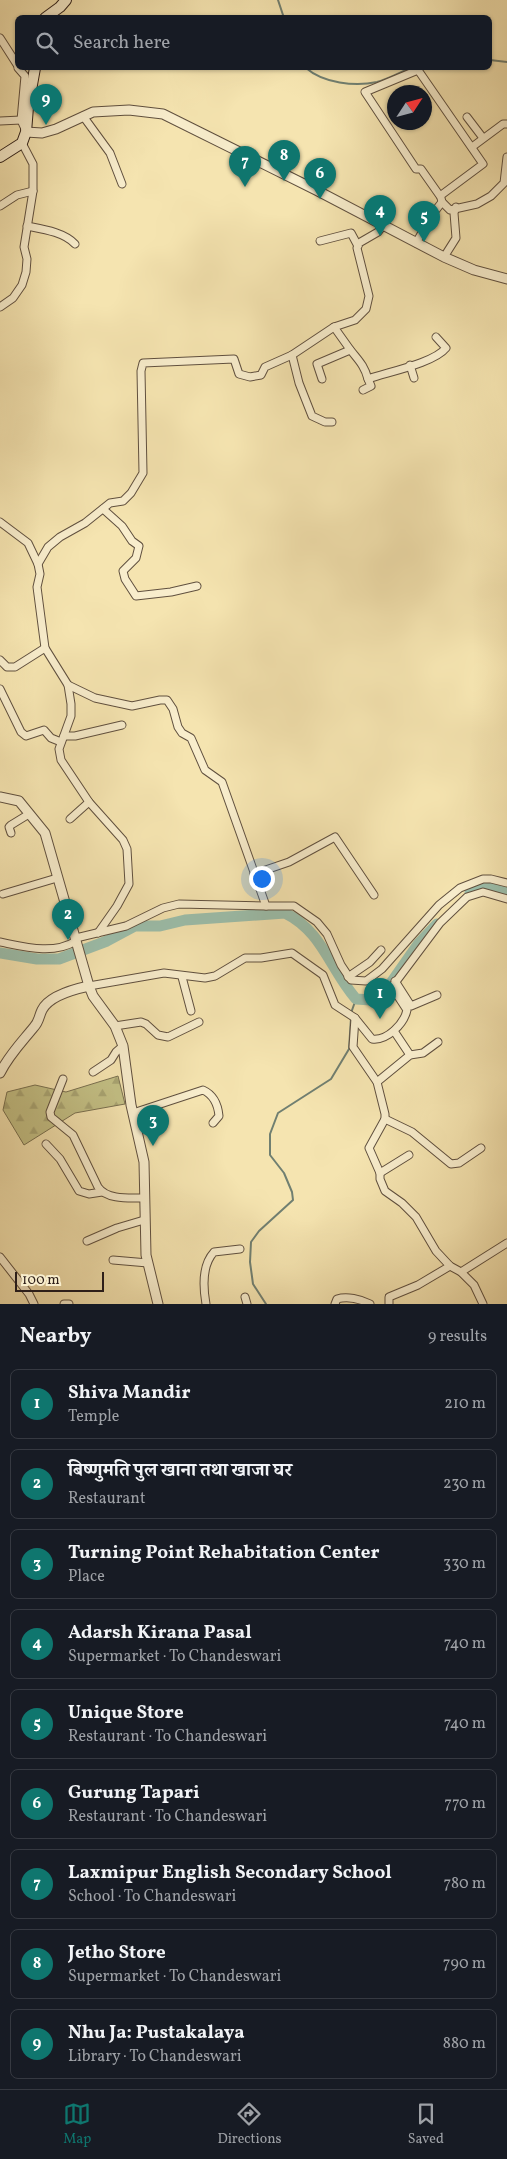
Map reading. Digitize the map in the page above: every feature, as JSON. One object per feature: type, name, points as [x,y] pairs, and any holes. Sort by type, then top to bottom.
[{"type":"main road","points":[[50,15],[60,8],[66,0]]},
{"type":"main road","points":[[0,157],[22,143],[26,132],[35,70]]},
{"type":"street","points":[[0,38],[15,62]]},
{"type":"street","points":[[20,70],[24,76],[21,120],[26,132],[42,132],[93,112],[129,110],[163,114],[384,224],[444,257],[474,270],[507,279]]},
{"type":"street","points":[[416,243],[441,199],[484,164],[418,70],[366,92],[416,169],[422,169],[441,199],[450,210],[456,207],[477,204],[491,196],[504,183],[507,157]]},
{"type":"street","points":[[83,116],[110,153],[122,184]]},
{"type":"street","points":[[467,117],[483,138]]},
{"type":"street","points":[[0,121],[21,120]]},
{"type":"street","points":[[472,147],[503,124],[507,124]]},
{"type":"street","points":[[0,308],[13,298],[22,285],[26,272],[27,259],[24,247],[33,191],[33,164],[22,143]]},
{"type":"street","points":[[0,206],[17,195],[33,191]]},
{"type":"street","points":[[444,257],[456,238],[454,213],[456,207]]},
{"type":"street","points":[[358,246],[359,243],[378,232],[384,224]]},
{"type":"street","points":[[27,226],[49,231],[71,240],[75,244]]},
{"type":"street","points":[[38,564],[48,546],[110,503],[123,501],[132,493],[143,473],[141,371],[143,363],[234,360],[239,374],[250,377],[261,374],[265,367],[292,355],[334,327],[355,320],[366,309],[369,296],[358,246],[351,233],[320,241]]},
{"type":"street","points":[[334,327],[365,368],[371,386],[363,390]]},
{"type":"street","points":[[368,379],[432,358],[446,349],[436,337]]},
{"type":"street","points":[[322,379],[317,364],[350,350]]},
{"type":"street","points":[[292,355],[299,383],[312,416],[325,422],[332,422]]},
{"type":"street","points":[[410,365],[414,378]]},
{"type":"street","points":[[102,509],[122,526],[132,541],[139,546],[136,558],[123,571],[124,579],[136,596],[171,592],[197,586]]},
{"type":"street","points":[[0,522],[28,543],[38,564],[40,574],[37,587],[45,648],[68,685],[71,716],[59,749],[61,760],[89,802],[123,840],[127,849],[129,884],[117,906],[98,933]]},
{"type":"street","points":[[0,660],[7,667],[15,667],[45,648]]},
{"type":"street","points":[[68,685],[106,702],[132,706],[167,700],[171,704],[178,727],[182,733],[191,738],[205,770],[222,782],[266,906]]},
{"type":"street","points":[[0,689],[2,702],[21,732],[26,736],[44,730],[50,738],[63,739],[122,725]]},
{"type":"street","points":[[0,797],[19,801],[45,833],[89,986],[93,996],[115,1026],[123,1046],[133,1114],[144,1162],[146,1179],[143,1198],[148,1263],[158,1304]]},
{"type":"street","points":[[70,819],[89,802]]},
{"type":"street","points":[[11,833],[9,827],[29,814]]},
{"type":"street","points":[[254,874],[289,862],[334,837],[374,895]]},
{"type":"street","points":[[3,894],[57,878]]},
{"type":"street","points":[[0,942],[40,949],[68,947],[98,933],[126,926],[163,908],[179,904],[294,906],[317,922],[327,934],[348,977],[355,981],[366,980],[382,969],[439,905],[460,888],[482,879],[491,878],[507,883]]},
{"type":"street","points":[[0,1073],[13,1050],[37,1024],[42,1009],[46,1004],[60,996],[89,986],[164,973],[182,977],[205,978],[214,976],[245,958],[261,958],[292,953],[323,975],[335,1005],[347,1011],[372,1039],[375,1039],[394,1031],[406,1016],[407,1010],[393,990],[395,980],[440,923],[467,897],[483,892],[507,900]]},
{"type":"street","points":[[348,977],[370,962],[381,950]]},
{"type":"street","points":[[182,977],[191,1012]]},
{"type":"street","points":[[395,980],[411,1006],[437,995]]},
{"type":"street","points":[[355,1018],[352,1047],[377,1082],[385,1108],[385,1119],[369,1148],[385,1191],[402,1202],[416,1217],[436,1251],[450,1266],[461,1272],[474,1286],[483,1304]]},
{"type":"street","points":[[115,1026],[141,1022],[158,1035],[168,1038],[200,1022]]},
{"type":"street","points":[[394,1031],[410,1055]]},
{"type":"street","points":[[377,1082],[410,1055],[423,1053],[438,1042]]},
{"type":"street","points":[[93,1072],[111,1060],[123,1046]]},
{"type":"street","points":[[63,1079],[50,1112],[51,1117],[73,1135],[102,1192]]},
{"type":"street","points":[[133,1114],[203,1090],[215,1101],[218,1109],[219,1116],[213,1123]]},
{"type":"street","points":[[385,1119],[412,1132],[451,1164],[459,1163],[481,1148]]},
{"type":"street","points":[[46,1144],[60,1159],[79,1191],[89,1194],[102,1192],[127,1200],[143,1198]]},
{"type":"street","points":[[380,1174],[409,1155]]},
{"type":"street","points":[[87,1241],[117,1228],[144,1220]]},
{"type":"street","points":[[461,1272],[507,1244]]},
{"type":"street","points":[[206,1304],[204,1282],[210,1257],[214,1252],[240,1249]]},
{"type":"street","points":[[0,1256],[30,1294],[34,1304]]},
{"type":"street","points":[[114,1260],[148,1263]]},
{"type":"street","points":[[389,1304],[389,1297],[418,1284],[450,1266]]},
{"type":"street","points":[[336,1304],[336,1299],[350,1298],[370,1304]]},
{"type":"street","points":[[64,1304],[69,1304]]},
{"type":"green space","points":[[118,1076],[125,1104],[75,1113],[24,1145],[3,1110],[7,1092],[35,1085],[66,1092]]},
{"type":"waterway","points":[[278,0],[283,15]]},
{"type":"waterway","points":[[492,60],[507,62]]},
{"type":"waterway","points":[[309,70],[321,77],[349,84],[377,82],[406,70]]},
{"type":"waterway","points":[[470,893],[489,887],[507,892]]},
{"type":"waterway","points":[[0,953],[37,959],[59,959],[107,941],[135,926],[160,926],[185,920],[285,913],[298,921],[317,940],[356,999],[371,1000],[384,993],[419,943],[437,924]]},
{"type":"waterway","points":[[351,1013],[356,999]]},
{"type":"waterway","points":[[266,1304],[253,1284],[250,1262],[251,1242],[259,1231],[293,1200],[292,1192],[284,1173],[270,1155],[270,1134],[278,1113],[331,1079],[349,1049],[351,1018]]},
{"type":"place","name":"Nhu Ja: Pustakalaya","points":[[46,125]]},
{"type":"place","name":"Jetho Store","points":[[284,181]]},
{"type":"place","name":"Laxmipur English Secondary School","points":[[245,187]]},
{"type":"place","name":"Gurung Tapari","points":[[320,199]]},
{"type":"place","name":"Adarsh Kirana Pasal","points":[[380,236]]},
{"type":"place","name":"Unique Store","points":[[424,242]]},
{"type":"place","name":"बिष्णुमति पुल खाना तथा खाजा घर","points":[[68,940]]},
{"type":"place","name":"Shiva Mandir","points":[[380,1019]]},
{"type":"place","name":"Turning Point Rehabitation Center","points":[[153,1146]]}]
